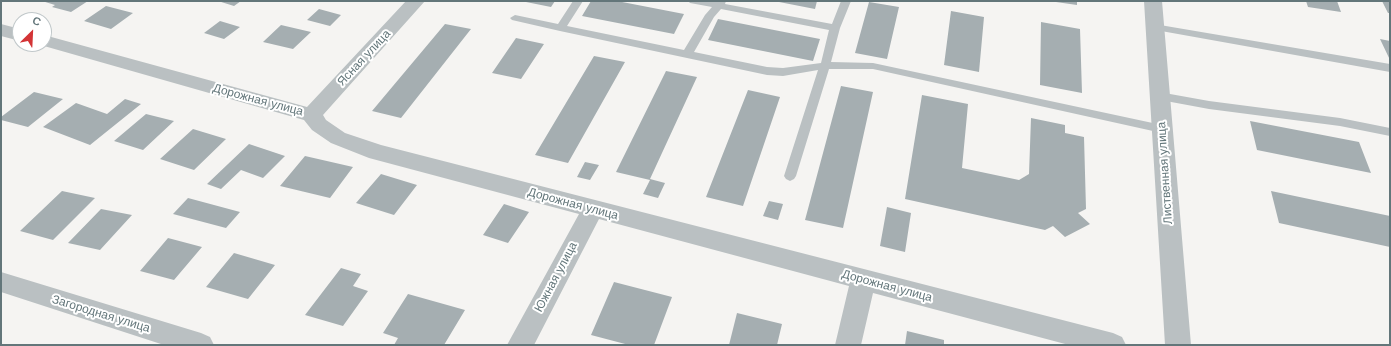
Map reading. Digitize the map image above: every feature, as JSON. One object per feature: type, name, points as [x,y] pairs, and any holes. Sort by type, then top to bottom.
[{"type":"street","name":"Ясная улица","points":[[311,115],[416,1]]},
{"type":"street","name":"Лиственная улица","points":[[1152,1],[1178,345]]},
{"type":"street","points":[[1,30],[12,33]]},
{"type":"street","name":"Дорожная улица","points":[[52,43],[311,115],[319,125],[338,138],[377,152],[1113,345]]},
{"type":"street","name":"Южная улица","points":[[520,345],[593,209]]},
{"type":"street","points":[[848,345],[863,280]]},
{"type":"street","name":"Загородная улица","points":[[1,282],[201,345]]},
{"type":"lane","points":[[560,28],[578,1]]},
{"type":"lane","points":[[693,1],[720,3],[835,28]]},
{"type":"lane","points":[[790,176],[826,66],[835,28],[846,1]]},
{"type":"lane","points":[[688,53],[710,15],[720,3]]},
{"type":"lane","points":[[515,18],[688,53],[767,71],[783,72],[826,66],[873,66],[1162,130]]},
{"type":"lane","points":[[1154,27],[1390,68]]},
{"type":"lane","points":[[1159,96],[1209,105],[1340,122],[1390,133]]},
{"type":"building","points":[[42,1],[88,1],[71,12],[52,7],[55,5]]},
{"type":"building","points":[[218,1],[241,1],[234,6]]},
{"type":"building","points":[[521,1],[555,1],[551,7]]},
{"type":"building","points":[[591,1],[617,1],[684,14],[674,34],[582,16]]},
{"type":"building","points":[[774,1],[817,1],[815,9]]},
{"type":"building","points":[[1077,1],[1077,5],[1056,2]]},
{"type":"building","points":[[1306,1],[1337,1],[1341,12],[1308,7]]},
{"type":"building","points":[[1382,1],[1390,1],[1390,13],[1388,13]]},
{"type":"building","points":[[869,2],[899,7],[887,59],[855,53]]},
{"type":"building","points":[[106,6],[133,13],[111,29],[84,21]]},
{"type":"building","points":[[319,9],[341,15],[330,26],[307,20]]},
{"type":"building","points":[[951,11],[984,17],[979,72],[944,65]]},
{"type":"building","points":[[718,19],[820,39],[813,61],[708,40]]},
{"type":"building","points":[[220,21],[240,27],[224,39],[204,33]]},
{"type":"building","points":[[1041,22],[1080,29],[1082,93],[1040,85]]},
{"type":"building","points":[[445,24],[471,29],[401,118],[372,111]]},
{"type":"building","points":[[281,25],[311,32],[293,49],[263,42]]},
{"type":"building","points":[[516,38],[544,44],[521,79],[492,73]]},
{"type":"building","points":[[1380,39],[1390,41],[1390,60]]},
{"type":"building","points":[[594,56],[625,62],[568,163],[535,155]]},
{"type":"building","points":[[666,71],[697,77],[650,179],[665,183],[658,198],[643,194],[650,180],[616,172]]},
{"type":"building","points":[[841,86],[873,92],[843,228],[805,220]]},
{"type":"building","points":[[748,90],[780,97],[743,206],[706,197]]},
{"type":"building","points":[[34,92],[63,99],[28,127],[1,120],[1,117]]},
{"type":"building","points":[[922,95],[968,104],[962,168],[1019,180],[1029,174],[1031,118],[1065,125],[1065,133],[1084,137],[1086,209],[1078,213],[1090,224],[1065,237],[1053,226],[1045,230],[905,199]]},
{"type":"building","points":[[125,99],[141,104],[90,145],[43,127],[76,103],[107,114]]},
{"type":"building","points":[[146,114],[174,121],[143,150],[114,141]]},
{"type":"building","points":[[1250,121],[1359,142],[1371,173],[1257,150]]},
{"type":"building","points":[[193,129],[226,139],[194,170],[160,159]]},
{"type":"building","points":[[249,144],[285,156],[263,178],[241,170],[221,189],[207,184]]},
{"type":"building","points":[[305,156],[353,167],[330,198],[280,186]]},
{"type":"building","points":[[585,162],[599,165],[590,180],[577,177]]},
{"type":"building","points":[[381,174],[417,185],[394,215],[356,203]]},
{"type":"building","points":[[62,191],[95,198],[53,240],[20,231]]},
{"type":"building","points":[[1271,191],[1390,216],[1390,247],[1279,223]]},
{"type":"building","points":[[188,198],[240,212],[226,228],[173,214]]},
{"type":"building","points":[[769,201],[783,204],[778,220],[763,216]]},
{"type":"building","points":[[504,204],[529,212],[508,243],[483,235]]},
{"type":"building","points":[[887,207],[911,213],[905,252],[880,246]]},
{"type":"building","points":[[101,209],[132,215],[100,250],[68,243]]},
{"type":"building","points":[[168,238],[202,247],[174,280],[140,271]]},
{"type":"building","points":[[234,253],[275,265],[248,299],[206,287]]},
{"type":"building","points":[[341,268],[361,274],[353,286],[368,291],[343,326],[305,315]]},
{"type":"building","points":[[614,282],[672,297],[654,345],[629,345],[591,335]]},
{"type":"building","points":[[408,294],[465,310],[444,345],[394,345],[398,338],[383,333]]},
{"type":"building","points":[[737,313],[782,324],[777,345],[729,345]]},
{"type":"building","points":[[907,331],[944,340],[944,345],[905,345]]}]
